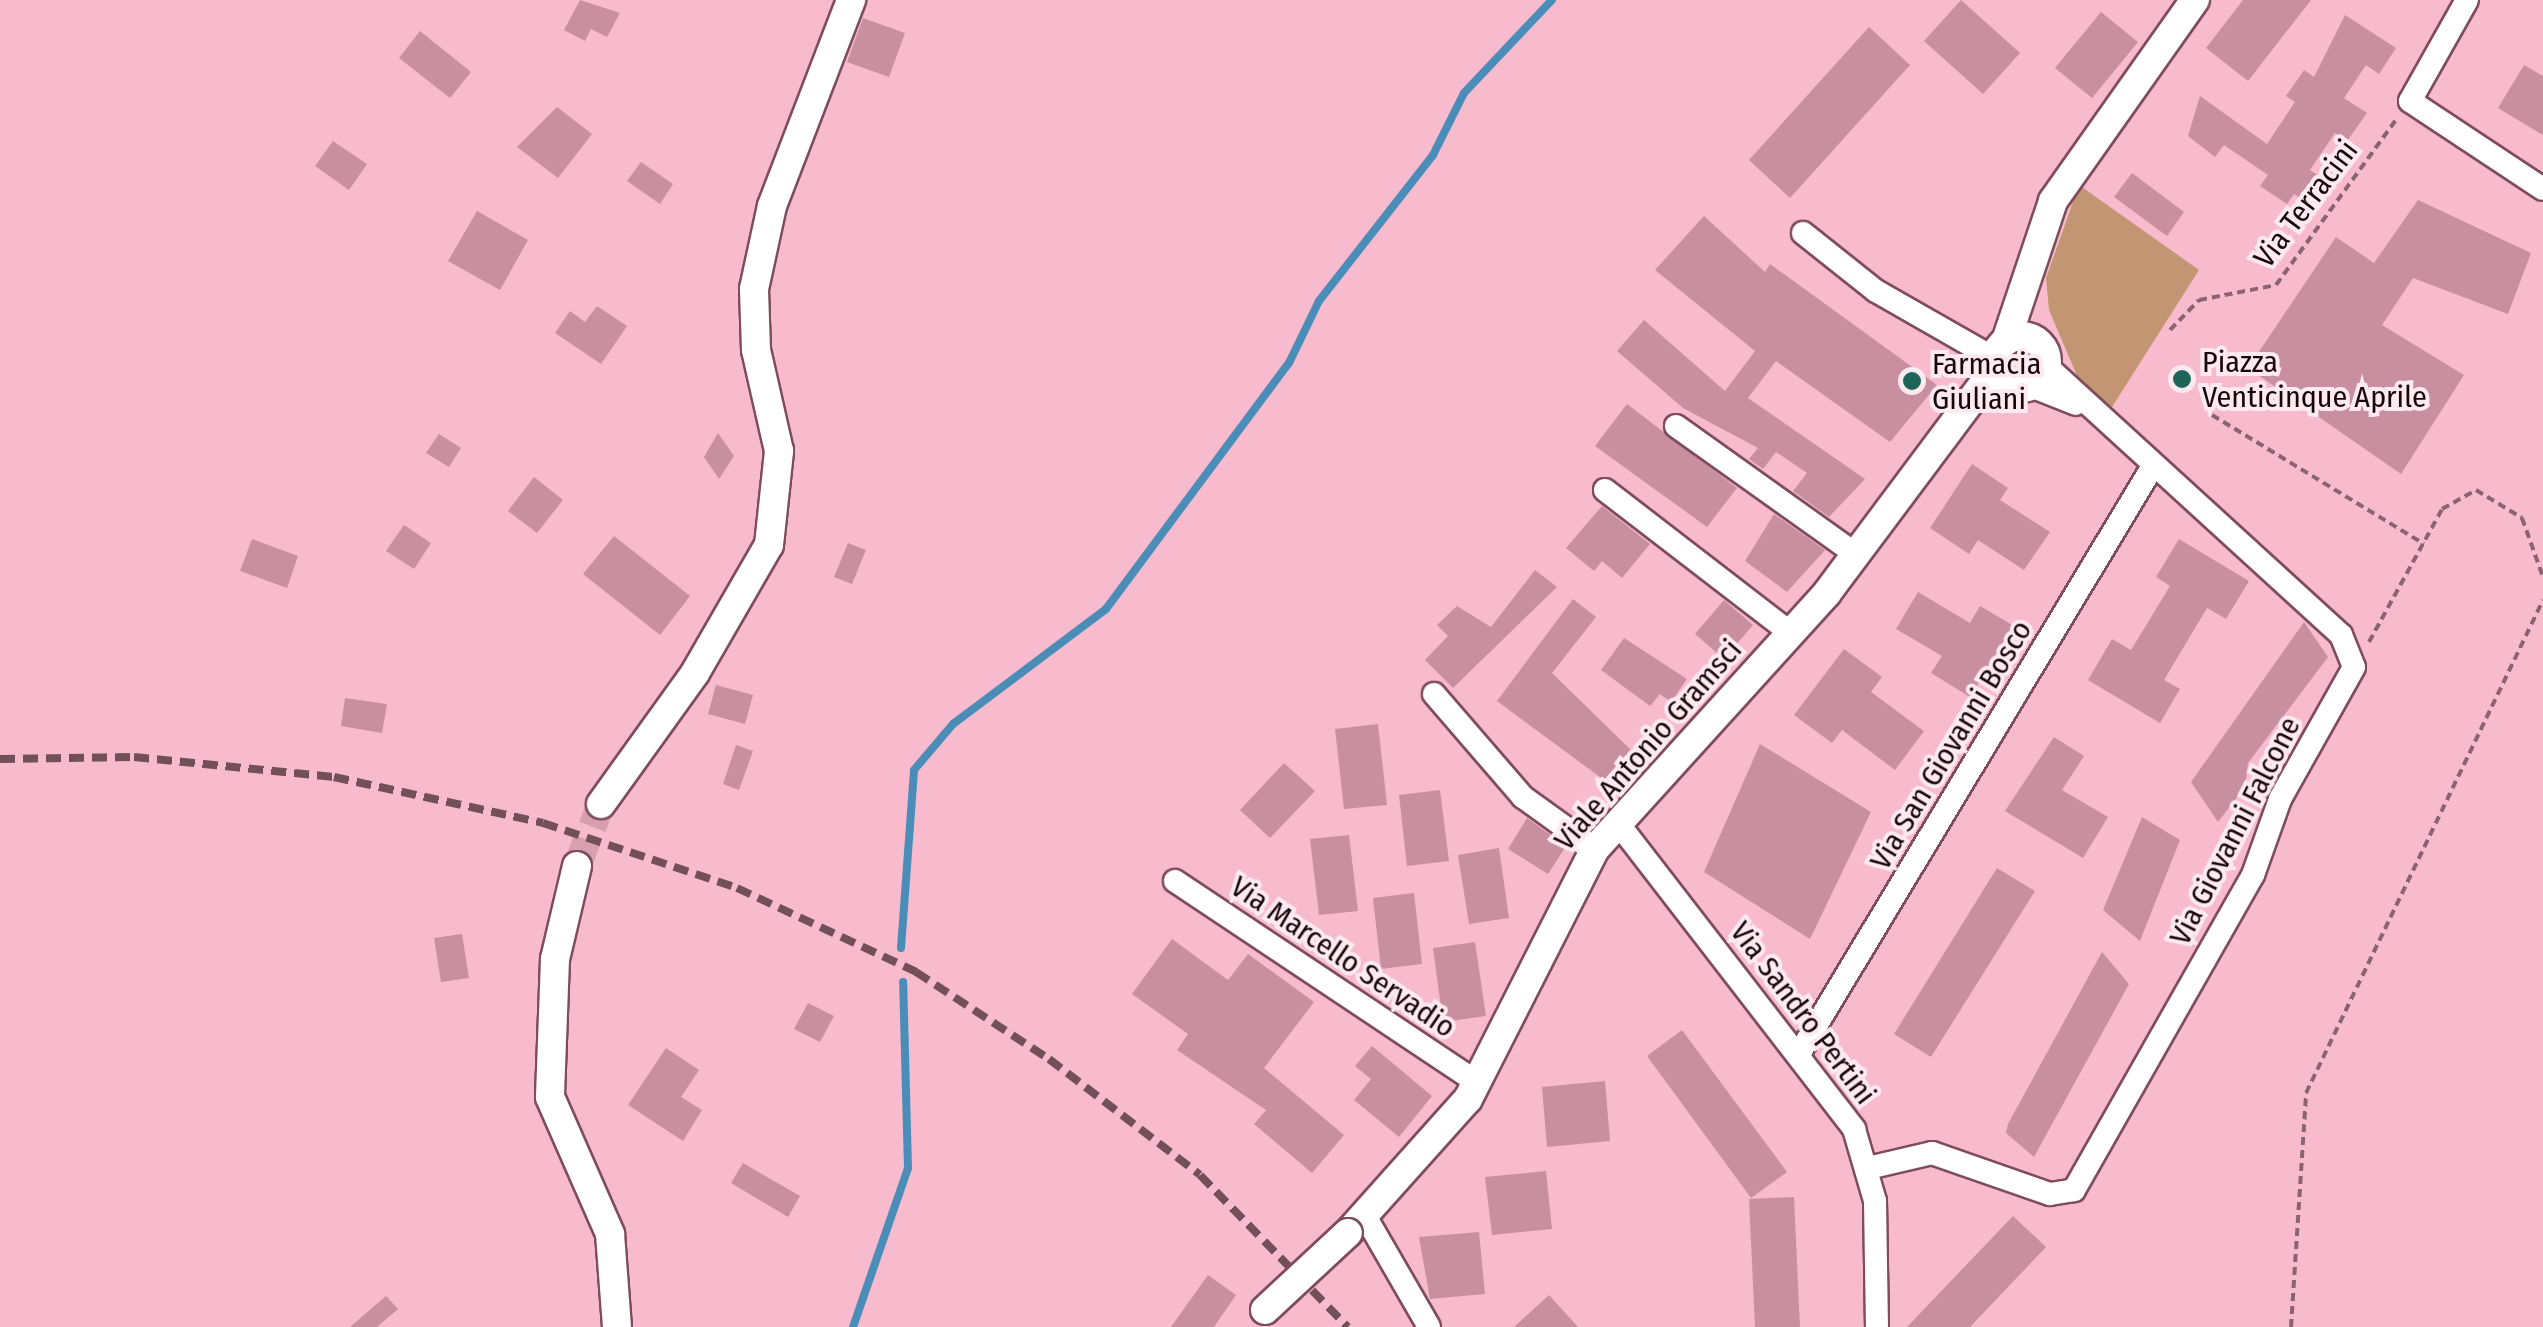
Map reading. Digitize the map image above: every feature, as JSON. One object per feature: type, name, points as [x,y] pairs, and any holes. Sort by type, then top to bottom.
[{"type":"street","points":[[602,804],[695,674],[768,545],[780,468],[754,336],[759,260],[851,0]]},
{"type":"street","points":[[2016,362],[2028,274],[2059,189],[2195,0]]},
{"type":"street","points":[[2468,0],[2410,100],[2543,189]]},
{"type":"street","points":[[1803,233],[1943,330],[2016,362],[2079,405],[2153,466],[2354,654]]},
{"type":"street","name":"Viale Antonio Gramsci","points":[[1259,1319],[1357,1224],[1476,1082],[1595,849],[1791,633],[1857,554],[1955,412],[2016,362]]},
{"type":"street","points":[[1676,426],[1857,554]]},
{"type":"street","name":"Via San Giovanni Bosco","points":[[1799,1054],[2153,466]]},
{"type":"street","points":[[1605,490],[1791,633]]},
{"type":"street","name":"Via Giovanni Falcone","points":[[1868,1168],[1932,1153],[2050,1194],[2074,1190],[2258,866],[2280,799],[2350,678],[2354,654]]},
{"type":"street","points":[[1434,694],[1523,797],[1595,849]]},
{"type":"street","name":"Via Sandro Pertini","points":[[1618,822],[1848,1120],[1868,1168],[1877,1327]]},
{"type":"street","points":[[577,866],[557,944],[550,1098],[610,1234],[617,1327]]},
{"type":"street","name":"Via Marcello Servadio","points":[[1175,881],[1476,1082]]},
{"type":"street","points":[[1357,1224],[1429,1327]]},
{"type":"path","name":"Via Terracini","points":[[2170,330],[2191,303],[2276,285],[2410,100]]},
{"type":"path","points":[[2212,415],[2424,544]]},
{"type":"path","points":[[2354,654],[2380,630],[2442,509],[2476,490],[2522,518],[2543,577]]},
{"type":"path","points":[[2291,1327],[2306,1093],[2543,600]]},
{"type":"shaded area","points":[[2079,185],[2199,270],[2112,407],[2081,385],[2049,310],[2046,278]]},
{"type":"building","points":[[580,0],[620,13],[607,37],[591,29],[585,41],[564,30]]},
{"type":"building","points":[[1961,0],[2020,53],[1983,94],[1924,41]]},
{"type":"building","points":[[2243,0],[2311,0],[2248,81],[2206,48]]},
{"type":"building","points":[[2101,12],[2138,42],[2092,98],[2055,68]]},
{"type":"building","points":[[2345,15],[2396,48],[2379,74],[2366,65],[2344,98],[2367,113],[2347,141],[2335,133],[2310,170],[2322,178],[2306,202],[2294,194],[2287,204],[2260,186],[2268,175],[2224,145],[2215,157],[2188,136],[2200,96],[2267,144],[2295,102],[2286,96],[2304,70],[2314,77]]},
{"type":"building","points":[[863,18],[905,33],[889,77],[847,62]]},
{"type":"building","points":[[1869,27],[1910,65],[1790,198],[1749,160]]},
{"type":"building","points":[[420,31],[471,72],[450,98],[399,58]]},
{"type":"building","points":[[2524,65],[2543,76],[2543,135],[2498,108]]},
{"type":"building","points":[[557,107],[592,134],[558,178],[517,147]]},
{"type":"building","points":[[333,141],[367,164],[349,190],[315,166]]},
{"type":"building","points":[[641,162],[673,184],[660,204],[627,181]]},
{"type":"building","points":[[2132,173],[2184,212],[2167,236],[2114,197]]},
{"type":"building","points":[[2418,200],[2531,253],[2508,314],[2413,278],[2382,325],[2464,375],[2401,474],[2248,368],[2336,237],[2374,263]]},
{"type":"building","points":[[477,211],[528,240],[500,290],[448,261]]},
{"type":"building","points":[[1704,216],[1765,272],[1770,264],[1937,385],[1890,442],[1776,361],[1748,398],[1865,479],[1829,517],[1793,491],[1807,473],[1776,452],[1763,469],[1749,459],[1758,448],[1683,408],[1617,351],[1644,320],[1725,391],[1755,351],[1655,270]]},
{"type":"building","points":[[597,306],[627,326],[601,364],[555,333],[570,311],[585,322]]},
{"type":"building","points":[[1627,404],[1737,488],[1707,527],[1595,446]]},
{"type":"building","points":[[718,433],[734,456],[719,479],[704,457]]},
{"type":"building","points":[[439,434],[461,448],[449,467],[426,453]]},
{"type":"building","points":[[1972,464],[2008,488],[2000,500],[2050,532],[2024,570],[1978,540],[1969,554],[1930,528]]},
{"type":"building","points":[[534,477],[563,500],[537,533],[508,511]]},
{"type":"building","points":[[1602,506],[1650,544],[1622,578],[1602,561],[1594,571],[1566,548]]},
{"type":"building","points":[[1774,514],[1825,550],[1787,592],[1745,561]]},
{"type":"building","points":[[404,525],[431,543],[414,569],[386,551]]},
{"type":"building","points":[[614,536],[690,596],[660,635],[583,574]]},
{"type":"building","points":[[252,539],[298,556],[287,588],[240,571]]},
{"type":"building","points":[[2179,539],[2249,581],[2226,619],[2207,608],[2164,680],[2180,689],[2160,723],[2088,680],[2112,639],[2131,650],[2170,586],[2156,577]]},
{"type":"building","points":[[848,543],[866,550],[852,584],[834,577]]},
{"type":"building","points":[[1535,570],[1557,587],[1453,688],[1425,660],[1448,636],[1437,625],[1457,606],[1491,627]]},
{"type":"building","points":[[1918,592],[1970,623],[1980,606],[2014,626],[1970,697],[1931,673],[1942,656],[1896,629]]},
{"type":"building","points":[[1573,599],[1596,617],[1552,673],[1634,753],[1608,783],[1497,701]]},
{"type":"building","points":[[1724,600],[1753,625],[1724,659],[1695,634]]},
{"type":"building","points":[[2304,622],[2328,657],[2248,763],[2245,787],[2218,822],[2191,782]]},
{"type":"building","points":[[1624,638],[1687,679],[1671,702],[1660,694],[1650,706],[1601,670]]},
{"type":"building","points":[[1844,649],[1882,677],[1871,692],[1924,731],[1895,770],[1842,730],[1832,743],[1794,715]]},
{"type":"building","points":[[716,685],[753,695],[745,724],[708,714]]},
{"type":"building","points":[[345,698],[387,704],[382,733],[341,726]]},
{"type":"building","points":[[1378,724],[1387,805],[1344,809],[1335,729]]},
{"type":"building","points":[[2054,737],[2084,756],[2062,790],[2108,817],[2083,858],[2005,811]]},
{"type":"building","points":[[1760,744],[1871,812],[1810,939],[1704,872]]},
{"type":"building","points":[[736,745],[753,751],[739,790],[723,784]]},
{"type":"building","points":[[1284,763],[1315,791],[1270,838],[1240,810]]},
{"type":"building","points":[[1440,790],[1449,861],[1407,866],[1399,795]]},
{"type":"building","points":[[2142,817],[2180,840],[2140,941],[2103,910]]},
{"type":"building","points":[[1527,818],[1566,846],[1548,874],[1508,849]]},
{"type":"building","points":[[1349,835],[1358,911],[1319,915],[1310,839]]},
{"type":"building","points":[[1499,848],[1509,918],[1469,924],[1458,855]]},
{"type":"building","points":[[1997,868],[2035,891],[1931,1057],[1894,1034]]},
{"type":"building","points":[[1414,893],[1422,964],[1381,969],[1373,898]]},
{"type":"building","points":[[462,934],[469,978],[441,982],[434,938]]},
{"type":"building","points":[[1172,939],[1228,980],[1248,954],[1314,1002],[1264,1068],[1344,1135],[1312,1173],[1254,1124],[1266,1110],[1177,1050],[1188,1034],[1132,994]]},
{"type":"building","points":[[1475,942],[1486,1016],[1443,1022],[1433,948]]},
{"type":"building","points":[[2102,952],[2129,984],[2034,1157],[2006,1133],[2008,1124]]},
{"type":"building","points":[[808,1003],[834,1016],[820,1042],[794,1029]]},
{"type":"building","points":[[1682,1030],[1787,1172],[1751,1198],[1647,1056]]},
{"type":"building","points":[[1372,1046],[1432,1096],[1399,1137],[1354,1100],[1371,1079],[1355,1066]]},
{"type":"building","points":[[666,1048],[699,1070],[681,1097],[702,1110],[683,1141],[628,1105]]},
{"type":"building","points":[[1605,1081],[1610,1141],[1547,1147],[1542,1087]]},
{"type":"building","points":[[743,1163],[800,1196],[788,1217],[731,1183]]},
{"type":"building","points":[[1546,1171],[1552,1229],[1492,1235],[1485,1177]]},
{"type":"building","points":[[1794,1197],[1800,1327],[1755,1327],[1749,1199]]},
{"type":"building","points":[[2013,1216],[2046,1247],[1970,1327],[1907,1327]]},
{"type":"building","points":[[1479,1232],[1485,1294],[1430,1299],[1419,1237]]},
{"type":"building","points":[[1208,1275],[1236,1295],[1214,1327],[1171,1327]]},
{"type":"building","points":[[1549,1295],[1578,1327],[1514,1327]]},
{"type":"building","points":[[386,1296],[398,1309],[377,1327],[350,1327]]},
{"type":"waterway","points":[[901,948],[914,770],[953,724],[1106,609],[1289,363],[1319,301],[1433,155],[1464,93],[1552,0]]},
{"type":"waterway","points":[[853,1327],[908,1168],[903,982]]},
{"type":"tunnel","points":[[577,866],[601,804]]},
{"type":"railway","points":[[0,759],[134,757],[334,777],[543,823],[737,888],[916,972],[1049,1059],[1200,1175],[1348,1327]]},
{"type":"place","name":"Piazza Venticinque Aprile","points":[[2182,379]]},
{"type":"place","name":"Farmacia Giuliani","points":[[1912,381]]}]
